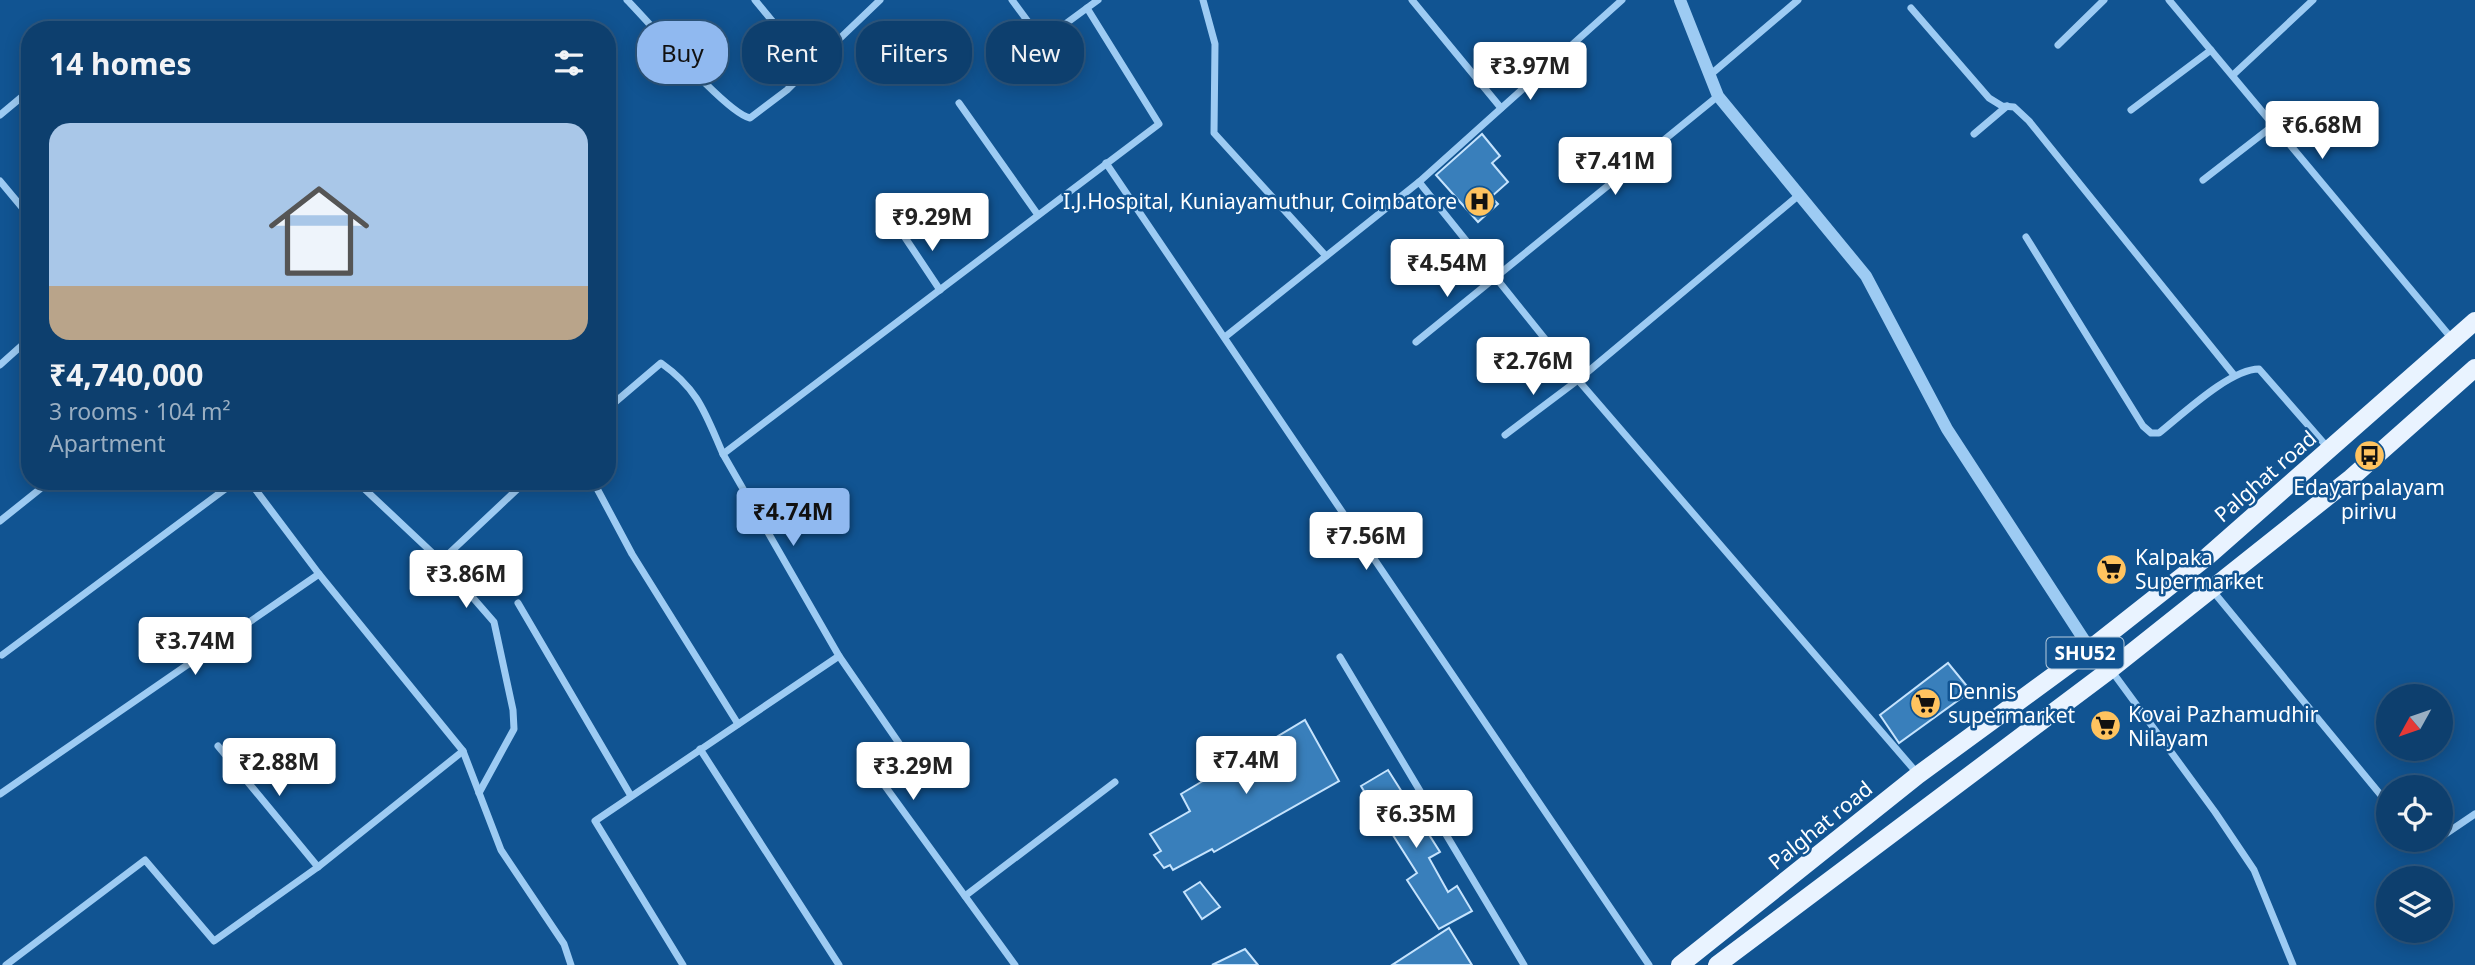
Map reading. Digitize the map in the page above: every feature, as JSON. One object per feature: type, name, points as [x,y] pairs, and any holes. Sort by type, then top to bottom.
[{"type":"main road","name":"Palghat road","points":[[1680,965],[1918,775],[2090,649],[2208,556],[2475,321]]},
{"type":"main road","name":"SHU52","points":[[1717,965],[2111,669],[2351,478],[2475,368]]},
{"type":"street","points":[[626,0],[718,95],[742,116],[750,118],[764,109],[791,84]]},
{"type":"street","points":[[755,0],[772,21]]},
{"type":"street","points":[[842,36],[880,0]]},
{"type":"street","points":[[1013,0],[1032,27],[1046,35],[1053,33],[1098,0]]},
{"type":"street","points":[[1203,0],[1215,44],[1213,133],[1326,256]]},
{"type":"street","points":[[1412,0],[1501,108]]},
{"type":"street","points":[[1225,337],[1419,182],[1622,0]]},
{"type":"street","points":[[1680,0],[1718,96],[1866,276],[1947,429],[2090,649],[2111,669],[2254,870],[2293,965]]},
{"type":"street","points":[[1710,75],[1798,0]]},
{"type":"street","points":[[2058,44],[2104,0]]},
{"type":"street","points":[[2169,0],[2453,340]]},
{"type":"street","points":[[2232,75],[2313,0]]},
{"type":"street","points":[[723,454],[1159,124],[1087,8]]},
{"type":"street","points":[[1911,8],[1989,98],[2014,107],[2029,121],[2234,375]]},
{"type":"street","points":[[2131,110],[2211,50]]},
{"type":"street","points":[[1416,342],[1718,96]]},
{"type":"street","points":[[0,115],[21,98]]},
{"type":"street","points":[[959,103],[1038,215]]},
{"type":"street","points":[[1974,134],[2007,106]]},
{"type":"street","points":[[2203,180],[2274,125]]},
{"type":"street","points":[[1106,163],[1649,965]]},
{"type":"street","points":[[0,181],[21,206]]},
{"type":"street","points":[[1419,182],[1578,380],[1918,775]]},
{"type":"street","points":[[1505,435],[1578,380],[1799,195]]},
{"type":"street","points":[[902,233],[940,289]]},
{"type":"street","points":[[2026,237],[2143,426],[2151,433],[2159,433],[2234,375],[2249,369],[2259,369],[2330,449]]},
{"type":"street","points":[[0,365],[21,346]]},
{"type":"street","points":[[616,401],[660,363],[681,377],[700,400],[723,454],[839,656],[914,765],[885,786],[1015,965]]},
{"type":"street","points":[[0,521],[39,490]]},
{"type":"street","points":[[1,654],[224,490]]},
{"type":"street","points":[[256,490],[319,574],[463,751],[501,850],[564,944],[571,965]]},
{"type":"street","points":[[365,490],[440,561],[494,622],[513,710],[514,729],[479,793]]},
{"type":"street","points":[[440,561],[516,490]]},
{"type":"street","points":[[598,490],[632,554],[738,724]]},
{"type":"street","points":[[0,794],[319,574]]},
{"type":"street","points":[[2212,589],[2376,789]]},
{"type":"street","points":[[518,603],[631,796]]},
{"type":"street","points":[[683,965],[595,821],[839,656]]},
{"type":"street","points":[[1340,657],[1524,965]]},
{"type":"street","points":[[218,746],[318,867]]},
{"type":"street","points":[[700,749],[839,965]]},
{"type":"street","points":[[6,965],[145,860],[214,941],[318,867],[463,751]]},
{"type":"street","points":[[965,896],[1115,782]]},
{"type":"street","points":[[2453,828],[2475,814]]},
{"type":"building","points":[[1482,134],[1500,156],[1492,163],[1508,182],[1491,197],[1498,204],[1478,222],[1436,175]]},
{"type":"building","name":"Dennis supermarket","points":[[1948,663],[1971,691],[1899,743],[1880,715]]},
{"type":"building","points":[[1305,720],[1339,781],[1214,852],[1212,849],[1173,870],[1170,865],[1164,868],[1154,855],[1161,851],[1150,834],[1190,811],[1181,794]]},
{"type":"building","points":[[1388,770],[1440,852],[1429,858],[1448,892],[1457,886],[1472,911],[1439,929],[1407,880],[1417,873],[1391,832],[1383,812],[1378,815],[1361,786]]},
{"type":"building","points":[[1200,882],[1220,907],[1202,919],[1184,892]]},
{"type":"building","points":[[1449,928],[1472,965],[1392,965]]},
{"type":"building","points":[[1245,949],[1258,965],[1212,965]]},
{"type":"place","name":"I.J.Hospital, Kuniayamuthur, Coimbatore","points":[[1480,201]]},
{"type":"place","name":"Edayarpalayam pirivu","points":[[2369,455]]},
{"type":"place","name":"Kalpaka Supermarket","points":[[2112,569]]},
{"type":"place","name":"Dennis supermarket","points":[[1925,703]]},
{"type":"place","name":"Kovai Pazhamudhir Nilayam","points":[[2105,726]]}]
